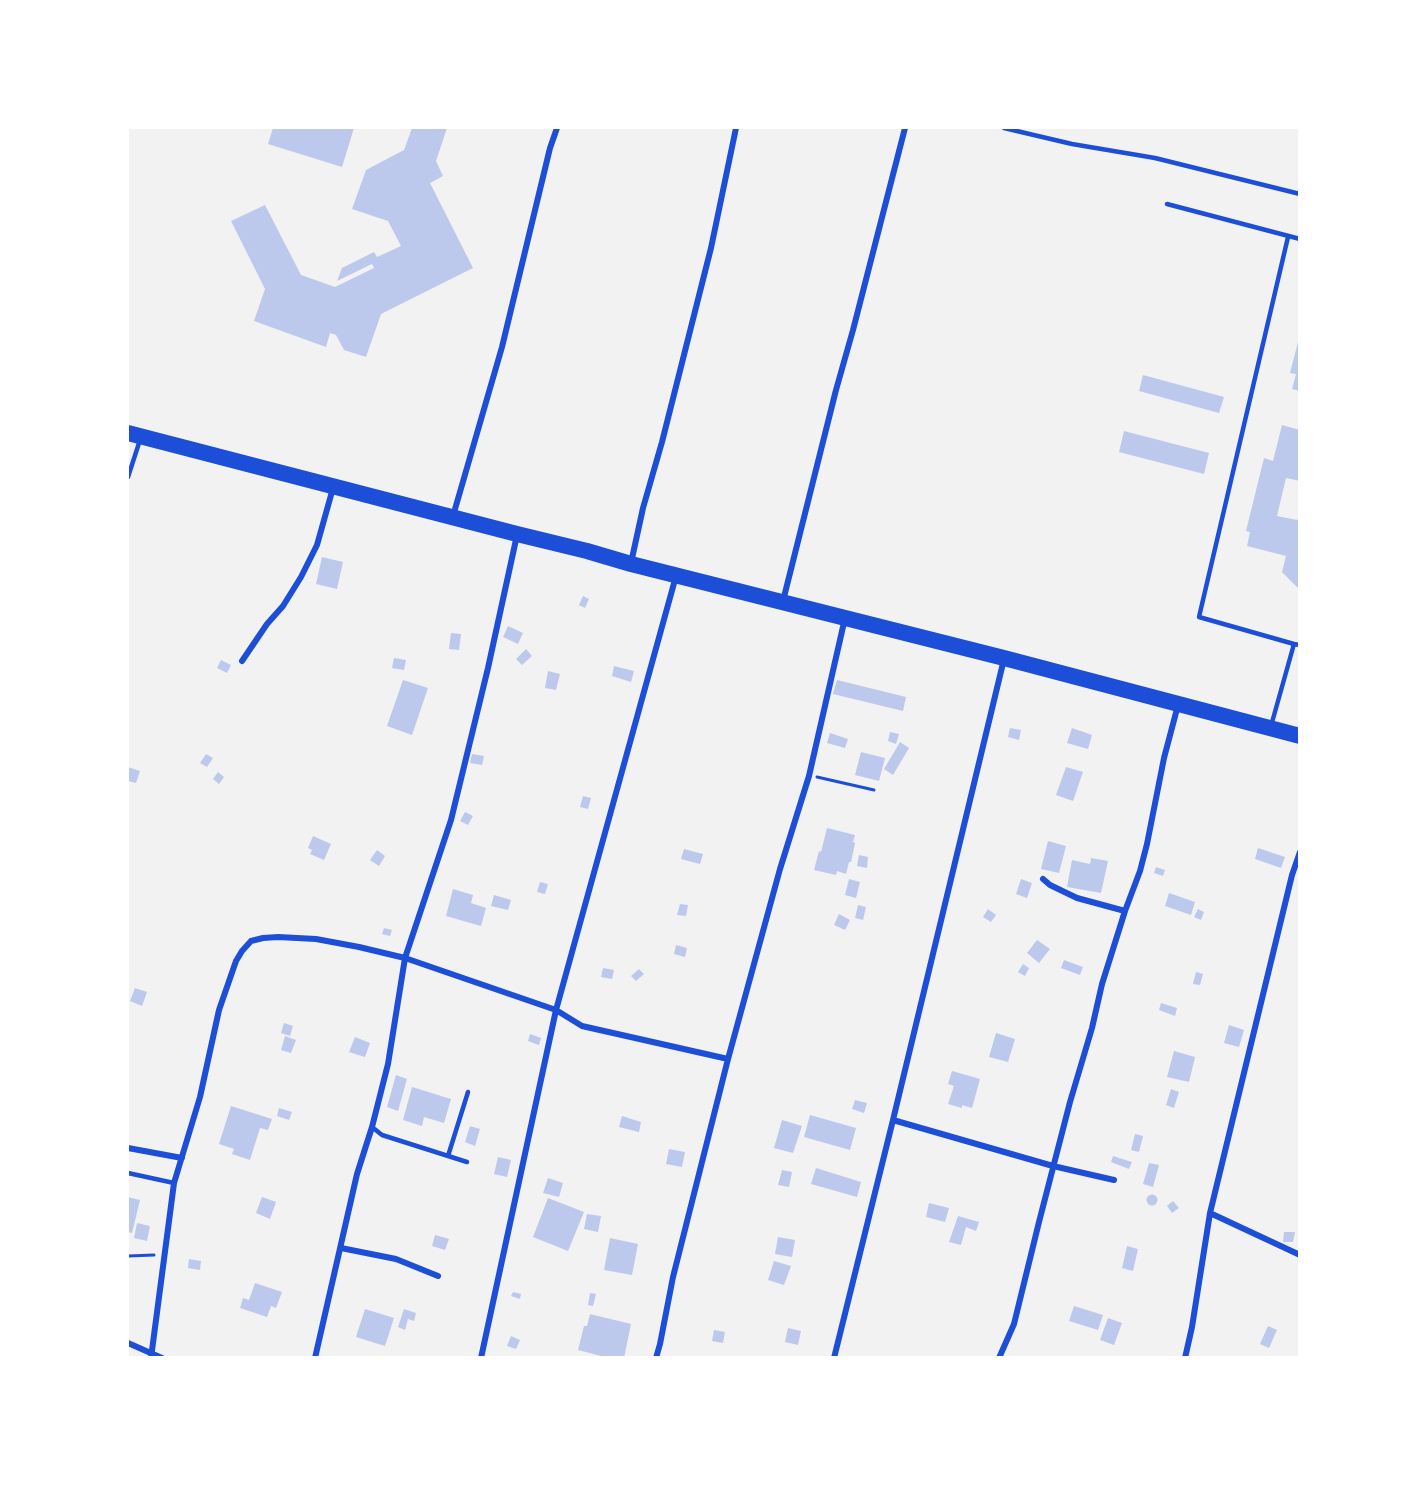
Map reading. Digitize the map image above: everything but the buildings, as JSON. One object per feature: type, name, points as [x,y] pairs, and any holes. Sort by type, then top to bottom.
[{"type":"highway","points":[[134,435],[587,550],[631,564],[1004,658],[1299,736]]},
{"type":"street","points":[[453,516],[502,348],[550,148],[557,128]]},
{"type":"street","points":[[631,564],[643,508],[711,248],[736,128]]},
{"type":"street","points":[[783,602],[905,128]]},
{"type":"street","points":[[242,661],[267,624],[283,606],[301,577],[317,545],[334,486]]},
{"type":"street","points":[[315,1358],[357,1174],[388,1064],[405,958],[451,820],[488,668],[517,534]]},
{"type":"street","points":[[481,1358],[556,1010],[676,575]]},
{"type":"street","points":[[656,1358],[673,1277],[728,1059],[780,869],[809,776],[845,618]]},
{"type":"street","points":[[834,1358],[1004,658]]},
{"type":"street","points":[[999,1358],[1014,1324],[1053,1166],[1102,984],[1140,871],[1178,704]]},
{"type":"street","points":[[1185,1358],[1210,1213],[1299,852]]},
{"type":"street","points":[[1043,879],[1050,885],[1077,898],[1125,911]]},
{"type":"street","points":[[152,1355],[174,1183],[200,1097],[219,1010],[236,961],[251,941],[278,937],[316,939],[405,958],[556,1010],[582,1026],[728,1059]]},
{"type":"street","points":[[893,1120],[1053,1166],[1114,1180]]},
{"type":"street","points":[[128,1148],[182,1158]]},
{"type":"street","points":[[1210,1213],[1299,1255]]},
{"type":"street","points":[[341,1248],[396,1259],[438,1276]]},
{"type":"street","points":[[128,1343],[162,1358]]},
{"type":"lane","points":[[1004,128],[1072,144],[1155,158],[1299,194]]},
{"type":"lane","points":[[1167,204],[1299,239]]},
{"type":"lane","points":[[1270,728],[1297,644],[1199,617],[1288,237]]},
{"type":"lane","points":[[128,477],[134,435]]},
{"type":"lane","points":[[448,1156],[468,1092]]},
{"type":"lane","points":[[372,1127],[382,1135],[467,1162]]},
{"type":"lane","points":[[128,1173],[174,1183]]},
{"type":"path","points":[[809,776],[874,790]]},
{"type":"path","points":[[128,1256],[165,1255]]}]
